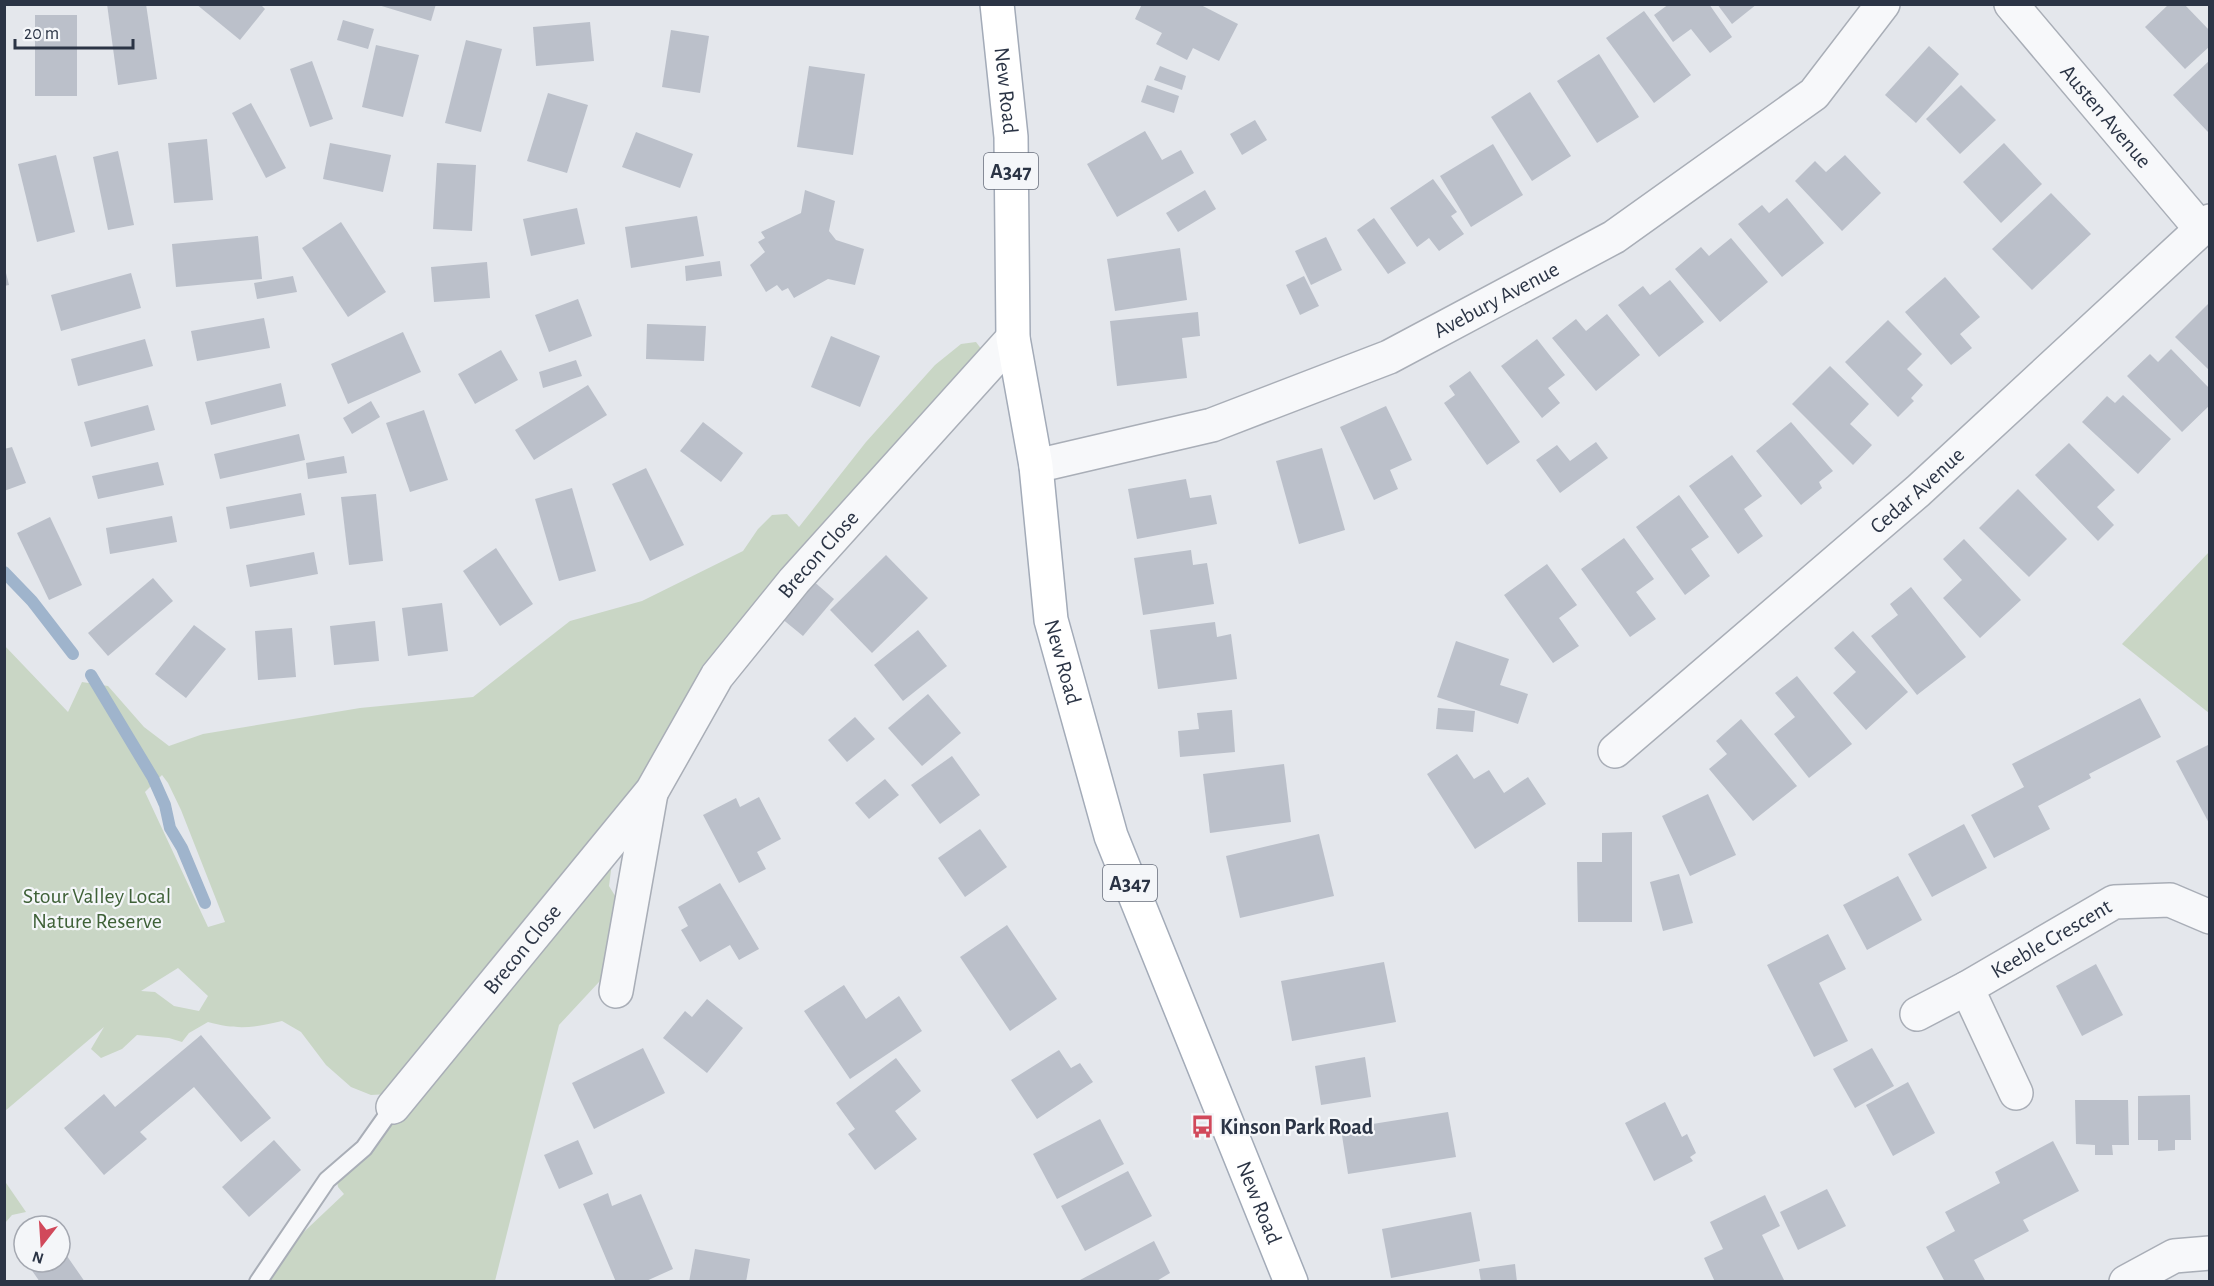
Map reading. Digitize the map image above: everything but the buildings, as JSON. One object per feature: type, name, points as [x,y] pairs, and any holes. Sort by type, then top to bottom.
[{"type":"main road","name":"New Road","points":[[997,4],[1011,137],[1013,338],[1036,466],[1051,620],[1111,836],[1291,1281]]},
{"type":"street","name":"Avebury Avenue","points":[[1036,466],[1212,425],[1389,357],[1614,237],[1814,94],[1884,4]]},
{"type":"street","name":"Austen Avenue","points":[[2011,4],[2205,225]]},
{"type":"street","name":"Cedar Avenue","points":[[1615,751],[1918,492],[2205,225]]},
{"type":"street","name":"Brecon Close","points":[[393,1107],[652,791],[717,676],[794,581],[1013,338]]},
{"type":"street","name":"Brecon Close","points":[[616,991],[652,791]]},
{"type":"street","name":"Keeble Crescent","points":[[1917,1014],[1967,988],[2114,902],[2170,900],[2210,917]]},
{"type":"street","name":"Keeble Crescent","points":[[1967,988],[2016,1093]]},
{"type":"street","points":[[2126,1281],[2174,1256],[2210,1253]]},
{"type":"lane","points":[[258,1281],[327,1180],[364,1148],[393,1107]]},
{"type":"green space","name":"Stour Valley Local Nature Reserve","points":[[976,342],[982,350],[852,504],[613,855],[609,886],[625,912],[612,968],[559,1025],[495,1281],[251,1281],[278,1268],[290,1245],[344,1194],[337,1182],[356,1163],[388,1094],[371,1095],[351,1087],[326,1065],[301,1032],[282,1021],[245,1027],[208,1022],[189,1033],[182,1042],[169,1038],[137,1035],[122,1049],[101,1058],[91,1049],[104,1027],[5,1111],[4,645],[68,712],[82,682],[108,686],[144,727],[169,746],[203,734],[360,708],[473,697],[570,621],[642,601],[743,551],[758,529],[772,515],[787,514],[799,527],[866,442],[935,365],[961,344]],"holes":[[[162,775],[181,810],[225,922],[208,927],[145,792]],[[178,968],[208,996],[199,1011],[174,1006],[155,992],[141,991]]]},
{"type":"green space","points":[[2209,552],[2209,713],[2122,644]]},
{"type":"green space","points":[[4,1180],[26,1212],[12,1214],[5,1223]]},
{"type":"waterway","points":[[4,572],[32,601],[73,654]]},
{"type":"waterway","points":[[91,675],[153,778],[165,805],[170,828],[182,848],[205,903]]},
{"type":"place","name":"Kinson Park Road","points":[[1202,1127]]}]
